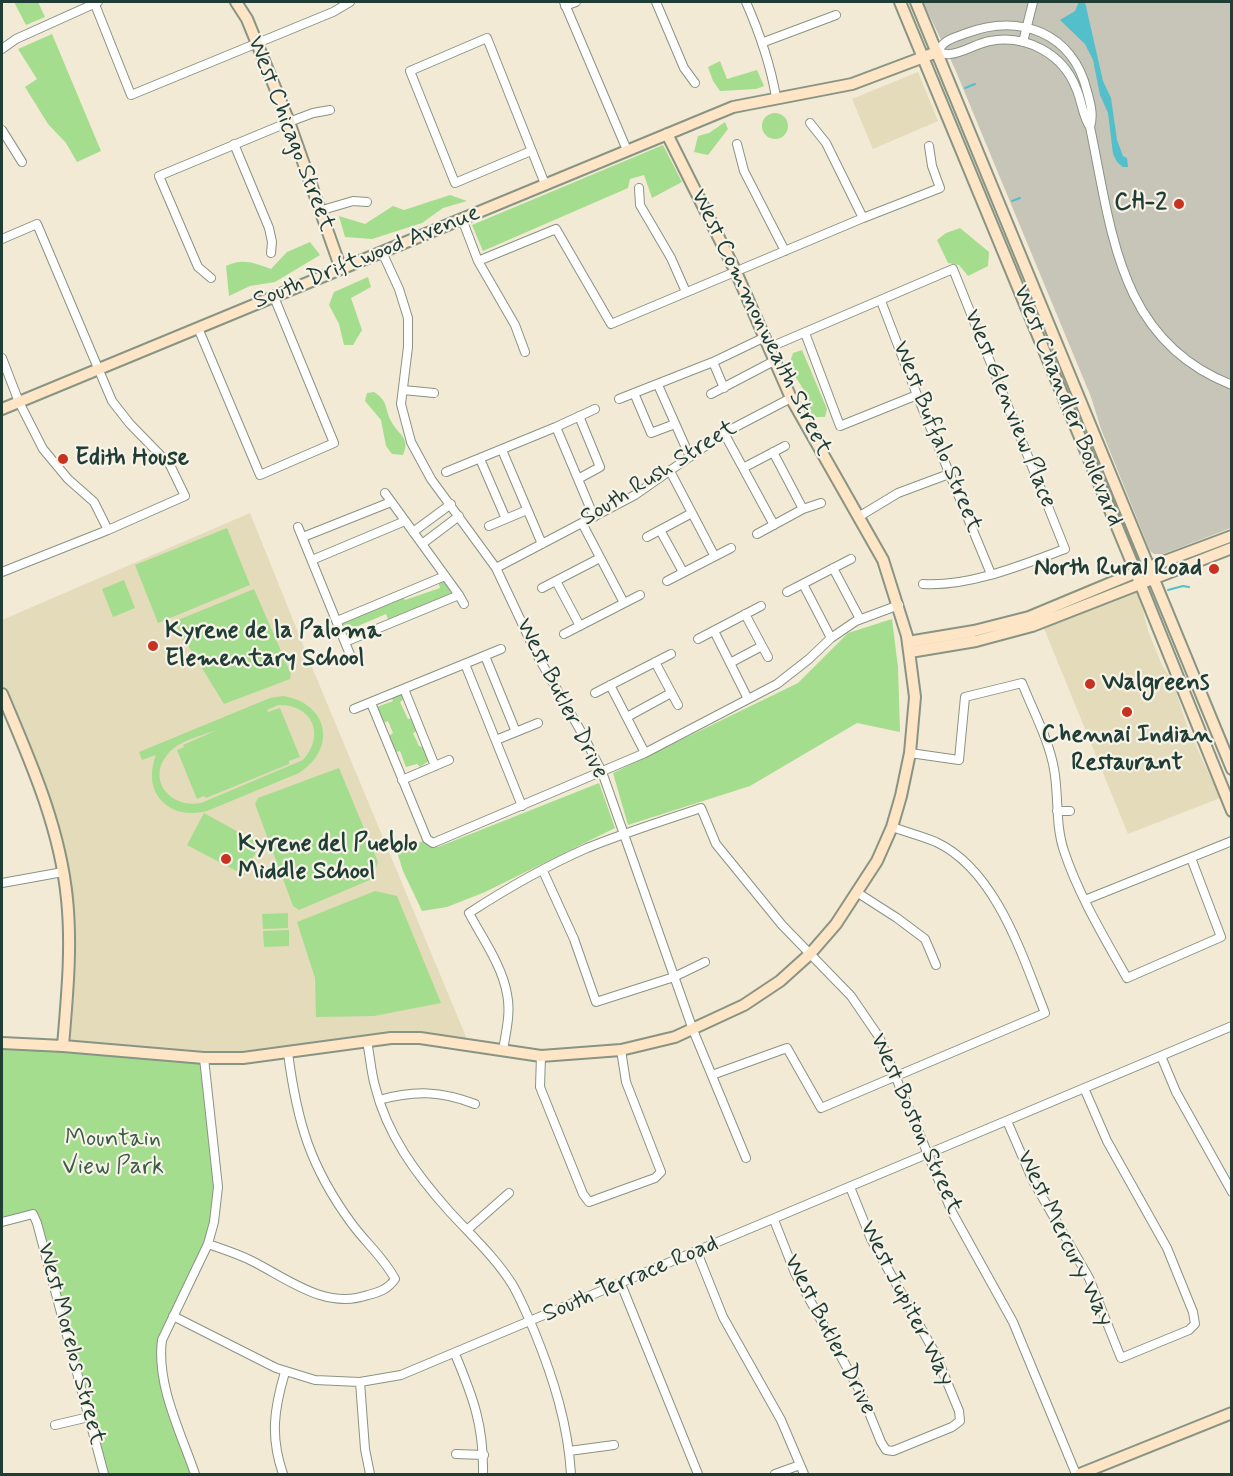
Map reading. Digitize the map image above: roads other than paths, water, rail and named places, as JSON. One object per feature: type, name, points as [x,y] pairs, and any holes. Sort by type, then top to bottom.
[{"type":"street","points":[[2,49],[16,39],[97,2],[131,95],[333,12],[350,2]]},
{"type":"street","name":"West Chicago Street","points":[[236,2],[247,19],[306,165],[319,211],[341,269]]},
{"type":"street","points":[[576,2],[565,4],[627,150]]},
{"type":"street","points":[[656,2],[684,68],[695,82]]},
{"type":"street","points":[[746,2],[764,42],[776,97]]},
{"type":"street","name":"West Chandler Boulevard","points":[[900,2],[1232,811]]},
{"type":"street","name":"West Chandler Boulevard","points":[[916,2],[1232,769]]},
{"type":"street","points":[[1023,42],[1033,2]]},
{"type":"street","points":[[764,42],[836,15]]},
{"type":"street","points":[[1090,127],[1093,117],[1085,83],[1077,64],[1071,54],[1045,34],[1027,28],[1003,25],[983,27],[944,41],[937,52],[950,55],[993,40],[1023,42],[1046,51],[1062,64],[1074,81],[1085,119],[1090,127],[1119,259],[1136,302],[1155,331],[1172,349],[1193,366],[1232,385]]},
{"type":"street","points":[[531,151],[455,183],[410,71],[487,38],[545,184]]},
{"type":"street","name":"South Driftwood Avenue","points":[[2,409],[733,107],[852,84],[937,52]]},
{"type":"street","points":[[211,278],[198,267],[159,176],[289,122],[313,113],[330,110]]},
{"type":"street","points":[[810,123],[826,143],[863,218]]},
{"type":"street","points":[[2,130],[22,162]]},
{"type":"street","name":"West Commonwealth Street","points":[[2,1042],[204,1058],[243,1058],[391,1038],[420,1038],[541,1056],[621,1050],[650,1044],[693,1030],[744,1005],[780,981],[810,954],[836,924],[877,861],[892,827],[901,796],[910,753],[915,697],[909,647],[899,605],[883,560],[791,398],[736,272],[667,134]]},
{"type":"street","points":[[234,144],[269,228],[272,242],[271,253]]},
{"type":"street","points":[[737,144],[744,171],[785,251]]},
{"type":"street","points":[[478,261],[556,229],[611,324],[940,188],[932,166],[929,147]]},
{"type":"street","points":[[639,188],[640,205],[671,258],[686,292]]},
{"type":"street","points":[[319,211],[353,201],[367,202]]},
{"type":"street","points":[[462,219],[478,261],[515,325],[525,352]]},
{"type":"street","points":[[2,239],[37,224],[112,401],[130,424],[170,465],[185,496],[108,530],[2,572]]},
{"type":"street","name":"West Butler Drive","points":[[382,252],[399,289],[408,318],[408,346],[401,404],[411,442],[431,479],[496,568],[537,655],[602,772],[693,1030],[746,1158]]},
{"type":"street","name":"West Glenview Place","points":[[881,301],[953,269],[1065,549],[991,574]]},
{"type":"street","points":[[198,328],[260,475],[334,443],[274,297]]},
{"type":"street","points":[[619,399],[766,343],[805,333],[881,301]]},
{"type":"street","name":"West Buffalo Street","points":[[881,301],[991,574]]},
{"type":"street","points":[[805,333],[840,426],[917,395]]},
{"type":"street","points":[[2,358],[19,402],[44,449],[68,479],[94,502],[108,530]]},
{"type":"street","points":[[711,394],[774,361]]},
{"type":"street","points":[[713,362],[724,388]]},
{"type":"street","points":[[658,384],[690,457]]},
{"type":"street","points":[[403,390],[434,393]]},
{"type":"street","points":[[634,393],[651,433],[675,424]]},
{"type":"street","name":"South Rush Street","points":[[496,568],[647,488],[724,433],[791,398]]},
{"type":"street","points":[[446,472],[595,409]]},
{"type":"street","points":[[578,479],[600,468],[579,416]]},
{"type":"street","points":[[556,427],[594,517]]},
{"type":"street","points":[[724,433],[774,525]]},
{"type":"street","points":[[743,468],[785,446]]},
{"type":"street","points":[[502,450],[542,544]]},
{"type":"street","points":[[773,452],[803,509]]},
{"type":"street","points":[[480,459],[506,519]]},
{"type":"street","points":[[670,471],[714,555]]},
{"type":"street","points":[[860,516],[898,493],[949,474]]},
{"type":"street","points":[[385,493],[464,604]]},
{"type":"street","points":[[303,537],[391,502]]},
{"type":"street","points":[[757,534],[803,509],[820,503]]},
{"type":"street","points":[[417,538],[451,504]]},
{"type":"street","points":[[489,526],[527,510]]},
{"type":"street","points":[[646,537],[692,513]]},
{"type":"street","points":[[417,538],[459,516]]},
{"type":"street","points":[[312,560],[405,521]]},
{"type":"street","points":[[582,523],[624,603]]},
{"type":"street","points":[[298,527],[351,657]]},
{"type":"street","points":[[660,530],[682,572]]},
{"type":"street","points":[[909,647],[1052,614],[1232,536]]},
{"type":"street","points":[[667,581],[730,548]]},
{"type":"street","points":[[1152,572],[1232,548]]},
{"type":"street","points":[[543,588],[600,558]]},
{"type":"street","points":[[788,592],[851,559]]},
{"type":"street","points":[[833,568],[860,619]]},
{"type":"street","points":[[923,584],[950,583],[991,574]]},
{"type":"street","points":[[336,621],[445,576]]},
{"type":"street","points":[[556,581],[580,626]]},
{"type":"street","points":[[803,584],[831,638]]},
{"type":"street","points":[[345,642],[459,595]]},
{"type":"street","points":[[564,634],[640,595]]},
{"type":"street","points":[[371,703],[427,839],[429,842],[436,842],[645,753],[789,676],[831,638],[860,619],[899,605]]},
{"type":"street","points":[[698,639],[761,606]]},
{"type":"street","points":[[745,614],[768,657]]},
{"type":"street","points":[[714,631],[748,699]]},
{"type":"street","points":[[730,663],[762,646]]},
{"type":"street","points":[[354,709],[501,649]]},
{"type":"street","points":[[595,693],[671,654]]},
{"type":"street","points":[[485,656],[516,732]]},
{"type":"street","points":[[655,662],[678,705]]},
{"type":"street","points":[[465,664],[522,806]]},
{"type":"street","points":[[910,753],[959,760],[965,697],[1022,683],[1050,752],[1054,769],[1059,829],[1064,850],[1085,900],[1127,978],[1221,937],[1191,858]]},
{"type":"street","points":[[610,685],[645,753]]},
{"type":"street","points":[[404,689],[435,766]]},
{"type":"street","points":[[627,717],[671,693]]},
{"type":"street","points":[[2,694],[49,811],[63,872],[70,940],[63,1046]]},
{"type":"street","points":[[495,740],[538,723]]},
{"type":"street","points":[[1210,758],[1225,752]]},
{"type":"street","points":[[402,780],[449,760]]},
{"type":"street","name":"West Boston Street","points":[[625,833],[701,808],[716,844],[782,925],[851,996],[879,1037],[952,1212],[1013,1322],[1078,1474]]},
{"type":"street","points":[[1057,811],[1070,811]]},
{"type":"street","points":[[712,1075],[787,1048],[821,1108],[1045,1013],[1012,931],[991,893],[967,865],[937,843],[892,827]]},
{"type":"street","points":[[503,1050],[508,996],[503,978],[469,913],[584,849],[625,833]]},
{"type":"street","points":[[1085,900],[1232,841]]},
{"type":"street","points":[[543,871],[574,939],[596,1002],[674,977],[705,962]]},
{"type":"street","points":[[2,883],[63,872]]},
{"type":"street","points":[[858,893],[925,939],[936,965]]},
{"type":"street","name":"South Terrace Road","points":[[173,1316],[285,1372],[315,1380],[360,1382],[401,1375],[1232,1026]]},
{"type":"street","points":[[367,1041],[375,1086],[391,1131],[413,1168],[502,1270],[512,1284],[530,1322],[564,1418],[571,1474]]},
{"type":"street","points":[[541,1056],[540,1087],[589,1202],[655,1178],[661,1172],[626,1082],[621,1050]]},
{"type":"street","points":[[208,1244],[250,1260],[315,1294],[342,1300],[360,1298],[389,1288],[395,1279],[329,1192],[316,1166],[305,1141],[297,1110],[288,1053]]},
{"type":"street","points":[[1161,1056],[1176,1092],[1232,1192]]},
{"type":"street","points":[[195,1474],[160,1370],[162,1340],[208,1244],[214,1222],[218,1187],[204,1058]]},
{"type":"street","name":"West Mercury Way","points":[[1007,1121],[1033,1181],[1089,1278],[1121,1358],[1189,1330],[1196,1324],[1193,1312],[1167,1248],[1107,1141],[1084,1088]]},
{"type":"street","points":[[379,1100],[402,1094],[438,1093],[475,1104]]},
{"type":"street","name":"West Jupiter Way","points":[[850,1187],[871,1239],[935,1353],[959,1411],[960,1421],[952,1427],[893,1451],[886,1450]]},
{"type":"street","points":[[467,1230],[509,1193]]},
{"type":"street","name":"West Morelos Street","points":[[2,1222],[33,1214],[38,1223],[105,1474]]},
{"type":"street","name":"West Butler Drive","points":[[774,1220],[795,1273],[861,1393],[886,1450]]},
{"type":"street","points":[[697,1252],[723,1317],[781,1420],[804,1474]]},
{"type":"street","points":[[621,1284],[698,1474]]},
{"type":"street","points":[[454,1354],[474,1401],[481,1430],[483,1474]]},
{"type":"street","points":[[282,1474],[273,1434],[275,1405],[285,1372]]},
{"type":"street","points":[[360,1382],[365,1449],[370,1474]]},
{"type":"street","points":[[1078,1474],[1227,1415]]},
{"type":"street","points":[[55,1425],[89,1417]]},
{"type":"street","points":[[569,1451],[614,1445]]},
{"type":"street","points":[[456,1454],[483,1455]]},
{"type":"street","points":[[775,1474],[800,1464]]},
{"type":"water","points":[[1078,2],[1085,2],[1103,81],[1111,98],[1117,140],[1123,156],[1127,158],[1128,167],[1123,167],[1117,162],[1113,154],[1108,113],[1100,95],[1093,60],[1085,44],[1060,20],[1075,11]]},
{"type":"waterway","points":[[965,88],[975,84]]},
{"type":"waterway","points":[[1012,201],[1020,198]]},
{"type":"waterway","points":[[1168,590],[1183,586],[1189,587]]},
{"type":"place","name":"CH-2","points":[[1179,204]]},
{"type":"place","name":"Edith House","points":[[63,459]]},
{"type":"place","name":"North Rural Road","points":[[1214,569]]},
{"type":"place","name":"Kyrene de la Paloma Elementary School","points":[[153,646]]},
{"type":"place","name":"Walgreens","points":[[1090,684]]},
{"type":"place","name":"Chennai Indian Restaurant","points":[[1127,712]]},
{"type":"place","name":"Kyrene del Pueblo Middle School","points":[[226,859]]},
{"type":"park label","name":"Mountain View Park","points":[[113,1154]]}]
